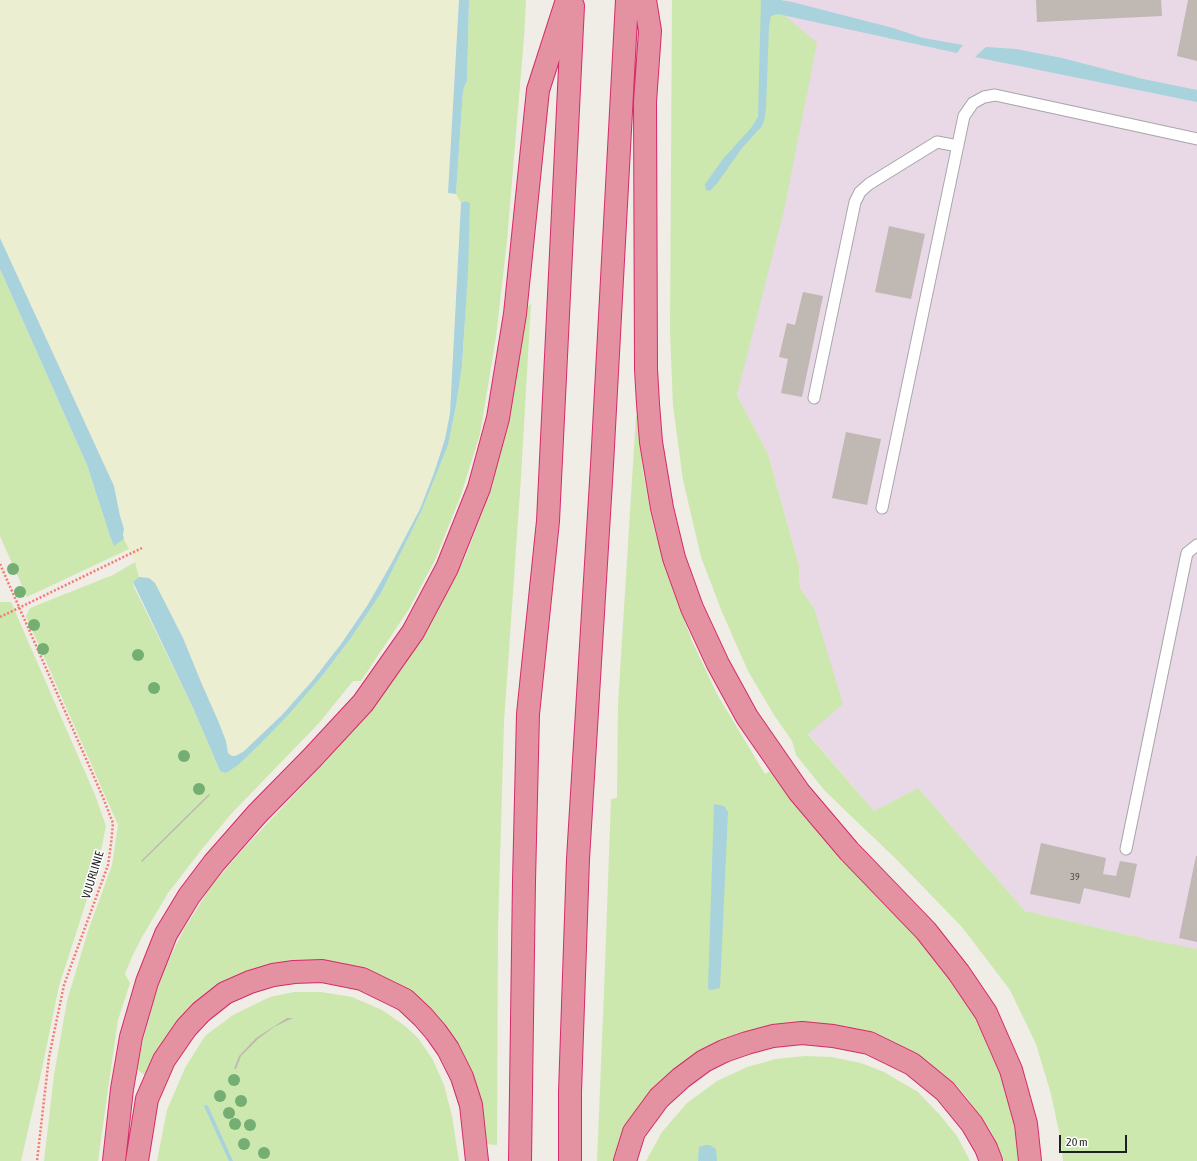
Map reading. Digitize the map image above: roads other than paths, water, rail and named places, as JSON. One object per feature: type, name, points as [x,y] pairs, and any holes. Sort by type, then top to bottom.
[{"type":"highway","points":[[114,1161],[122,1090],[132,1037],[147,982],[166,934],[189,896],[214,863],[257,814],[363,703],[413,632],[447,568],[479,488],[498,418],[515,314],[538,90],[567,0]]},
{"type":"highway","points":[[520,1161],[528,714],[548,521],[574,0]]},
{"type":"highway","points":[[570,1161],[570,1092],[578,859],[602,465],[627,0]]},
{"type":"highway","points":[[645,0],[650,31],[645,102],[646,369],[652,450],[662,508],[674,558],[692,608],[718,664],[747,717],[790,780],[849,851],[926,931],[959,973],[986,1013],[1011,1070],[1026,1124],[1030,1161]]},
{"type":"highway","points":[[137,1161],[147,1099],[164,1060],[186,1028],[201,1012],[225,993],[250,982],[273,975],[294,972],[322,971],[362,979],[405,1000],[436,1032],[448,1049],[462,1077],[471,1105],[477,1161]]},
{"type":"highway","points":[[625,1161],[634,1132],[659,1098],[681,1078],[704,1062],[724,1051],[746,1043],[773,1036],[802,1033],[833,1036],[869,1043],[912,1064],[944,1091],[972,1124],[986,1148],[991,1161]]},
{"type":"lane","points":[[882,508],[964,116],[973,103],[984,97],[995,95],[1197,139]]},
{"type":"lane","points":[[814,398],[855,202],[860,192],[869,184],[936,142],[958,146]]},
{"type":"lane","points":[[1126,849],[1187,553],[1197,544]]},
{"type":"water","points":[[459,0],[469,0],[467,80],[463,91],[456,194],[448,193]]},
{"type":"water","points":[[761,0],[781,0],[792,2],[893,28],[923,38],[963,45],[957,53],[778,14],[771,16],[769,26],[766,108],[764,121],[762,126],[742,148],[718,182],[710,191],[706,190],[705,184],[723,159],[751,128],[758,117]]},
{"type":"water","points":[[986,47],[1016,49],[1062,58],[1143,79],[1197,90],[1197,102],[975,57]]},
{"type":"water","points":[[465,201],[470,203],[468,272],[462,366],[448,445],[421,512],[381,593],[351,638],[322,676],[289,714],[238,765],[226,773],[220,771],[194,710],[133,582],[139,577],[149,578],[155,583],[183,638],[219,723],[226,741],[228,753],[235,756],[243,752],[282,715],[313,680],[341,644],[367,606],[420,509],[445,439],[450,413],[461,203]]},
{"type":"water","points":[[0,238],[114,486],[124,529],[124,539],[114,546],[87,465],[0,269]]},
{"type":"water","points":[[714,804],[724,806],[728,812],[720,988],[711,990],[708,989]]},
{"type":"water","points":[[204,1106],[208,1106],[233,1161],[229,1161]]},
{"type":"water","points":[[710,1145],[716,1149],[717,1161],[698,1161],[699,1147]]}]
